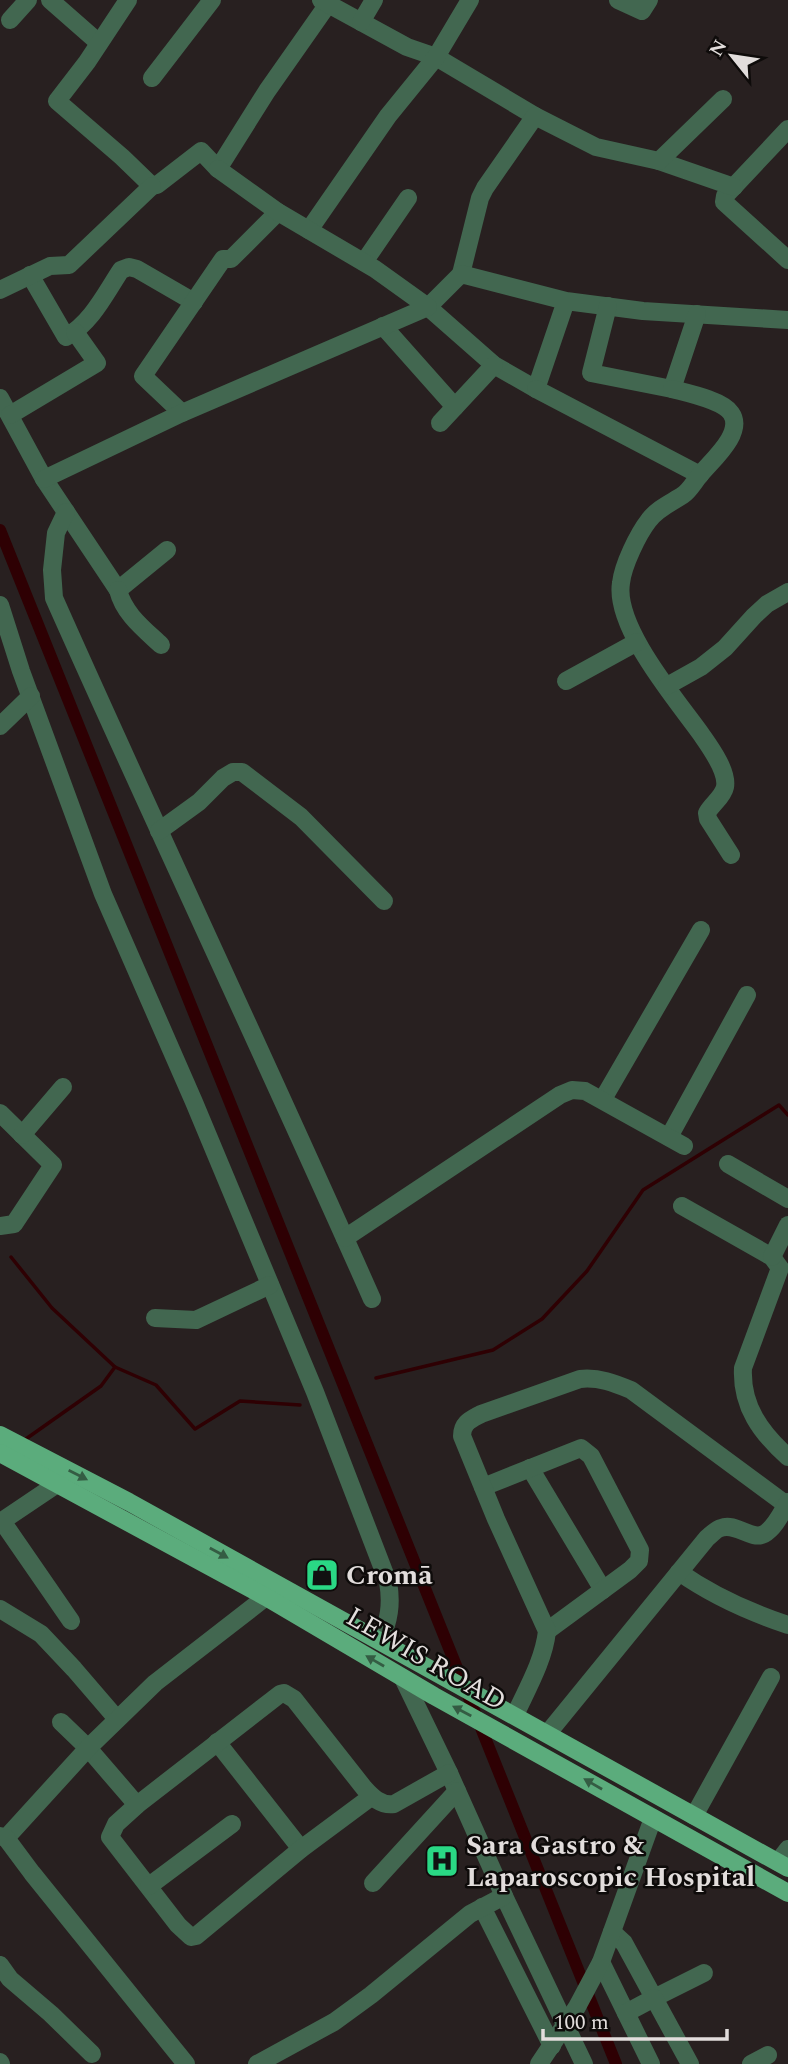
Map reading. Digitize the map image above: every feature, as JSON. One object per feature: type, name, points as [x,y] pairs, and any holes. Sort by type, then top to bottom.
[{"type":"main road","name":"LEWIS ROAD","points":[[0,1435],[14,1454],[57,1484],[125,1510]]},
{"type":"main road","name":"LEWIS ROAD","points":[[14,1454],[125,1510],[271,1590],[380,1641],[694,1816],[785,1860]]},
{"type":"main road","name":"LEWIS ROAD","points":[[271,1590],[403,1678],[788,1893]]},
{"type":"main road","points":[[653,1818],[663,1798]]},
{"type":"street","points":[[10,20],[28,0]]},
{"type":"street","points":[[50,0],[99,43]]},
{"type":"street","points":[[128,0],[57,101],[152,186]]},
{"type":"street","points":[[152,78],[212,0]]},
{"type":"street","points":[[360,22],[374,0]]},
{"type":"street","points":[[309,230],[388,116],[436,57],[470,0]]},
{"type":"street","points":[[618,0],[642,11],[649,0]]},
{"type":"street","points":[[218,169],[325,2],[407,47],[436,57],[535,116],[596,147],[659,161],[734,187]]},
{"type":"street","points":[[659,161],[723,99]]},
{"type":"street","points":[[44,479],[182,413],[428,307],[461,274],[480,198],[535,116]]},
{"type":"street","points":[[785,140],[725,196],[724,202],[788,260]]},
{"type":"street","points":[[0,290],[50,266],[69,265],[152,186],[157,186],[201,151],[218,169],[278,212],[363,262],[428,307],[494,365],[700,475]]},
{"type":"street","points":[[363,262],[408,198]]},
{"type":"street","points":[[182,413],[143,376],[223,259],[231,259],[278,212]]},
{"type":"street","points":[[30,275],[66,337],[87,321],[121,270],[129,267],[194,302]]},
{"type":"street","points":[[461,274],[566,301],[643,311],[788,320]]},
{"type":"street","points":[[536,389],[566,301]]},
{"type":"street","points":[[608,306],[592,373],[708,399],[731,412],[734,425],[727,444],[685,494],[650,518],[622,577],[619,590],[621,606],[637,642],[715,753],[721,767],[725,788],[707,813],[708,819],[731,855]]},
{"type":"street","points":[[672,389],[697,314]]},
{"type":"street","points":[[383,326],[455,407]]},
{"type":"street","points":[[10,415],[97,363],[75,332]]},
{"type":"street","points":[[440,423],[494,365]]},
{"type":"street","points":[[0,398],[44,479],[118,590],[128,614],[161,645]]},
{"type":"street","points":[[66,512],[56,533],[52,570],[54,598],[283,1097],[372,1299]]},
{"type":"street","points":[[118,590],[167,550]]},
{"type":"street","points":[[667,686],[701,667],[725,648],[767,604],[788,592]]},
{"type":"street","points":[[1,608],[103,894],[315,1392],[388,1582],[390,1611],[387,1627],[380,1641]]},
{"type":"street","points":[[566,681],[637,642]]},
{"type":"street","points":[[0,726],[31,696]]},
{"type":"street","points":[[159,831],[199,802],[223,778],[233,772],[242,772],[301,817],[384,901]]},
{"type":"street","points":[[603,1099],[701,930]]},
{"type":"street","points":[[345,1238],[559,1095],[572,1090],[585,1091],[603,1099],[677,1141],[747,995]]},
{"type":"street","points":[[23,1135],[63,1087]]},
{"type":"street","points":[[0,1113],[52,1165],[14,1224],[0,1226]]},
{"type":"street","points":[[728,1164],[788,1199]]},
{"type":"street","points":[[682,1206],[772,1257],[780,1268],[743,1368],[742,1381],[743,1393],[751,1412],[766,1436],[788,1457]]},
{"type":"street","points":[[772,1257],[788,1225]]},
{"type":"street","points":[[155,1318],[196,1320],[270,1284]]},
{"type":"street","points":[[509,1712],[541,1656],[547,1631],[507,1546],[462,1436],[462,1428],[468,1421],[493,1410],[580,1379],[605,1380],[631,1390],[788,1504],[764,1534],[757,1536],[734,1527],[722,1527],[707,1538],[548,1733]]},
{"type":"street","points":[[483,1487],[581,1448],[591,1456],[640,1550],[639,1562],[630,1570],[547,1631]]},
{"type":"street","points":[[530,1468],[603,1590]]},
{"type":"street","points":[[57,1484],[1,1522],[71,1621]]},
{"type":"street","points":[[679,1572],[725,1601],[788,1625]]},
{"type":"street","points":[[186,2064],[3,1837],[155,1683],[271,1590]]},
{"type":"street","points":[[0,1609],[41,1634],[117,1719]]},
{"type":"street","points":[[694,1816],[771,1677]]},
{"type":"street","points":[[403,1678],[584,2064]]},
{"type":"street","points":[[371,1797],[301,1849],[196,1936],[191,1937],[178,1925],[110,1837],[116,1824],[136,1805],[280,1694],[294,1699],[371,1797],[386,1805],[394,1804],[449,1773]]},
{"type":"street","points":[[61,1722],[88,1748],[136,1805]]},
{"type":"street","points":[[218,1742],[301,1849]]},
{"type":"street","points":[[373,1883],[457,1791]]},
{"type":"street","points":[[539,2064],[566,2025],[597,1970],[653,1818]]},
{"type":"street","points":[[149,1886],[232,1824]]},
{"type":"street","points":[[257,2064],[334,2022],[451,1928],[504,1896]]},
{"type":"street","points":[[482,1907],[552,2046]]},
{"type":"street","points":[[612,1932],[624,1942],[690,2064]]},
{"type":"street","points":[[597,1970],[626,2013],[651,2064]]},
{"type":"street","points":[[626,2013],[704,1973]]},
{"type":"street","points":[[3,1977],[51,2014],[92,2054]]},
{"type":"street","points":[[751,2064],[768,2055]]},
{"type":"waterway","points":[[0,530],[616,2064]]},
{"type":"waterway","points":[[376,1378],[493,1350],[542,1319],[587,1271],[643,1190],[779,1105],[788,1115]]},
{"type":"waterway","points":[[11,1257],[52,1308],[115,1367]]},
{"type":"waterway","points":[[23,1441],[101,1386],[115,1367],[156,1385],[195,1429],[240,1401],[300,1405]]},
{"type":"place","name":"Cromā","points":[[322,1575]]},
{"type":"place","name":"Sara Gastro & Laparoscopic Hospital","points":[[442,1861]]}]
